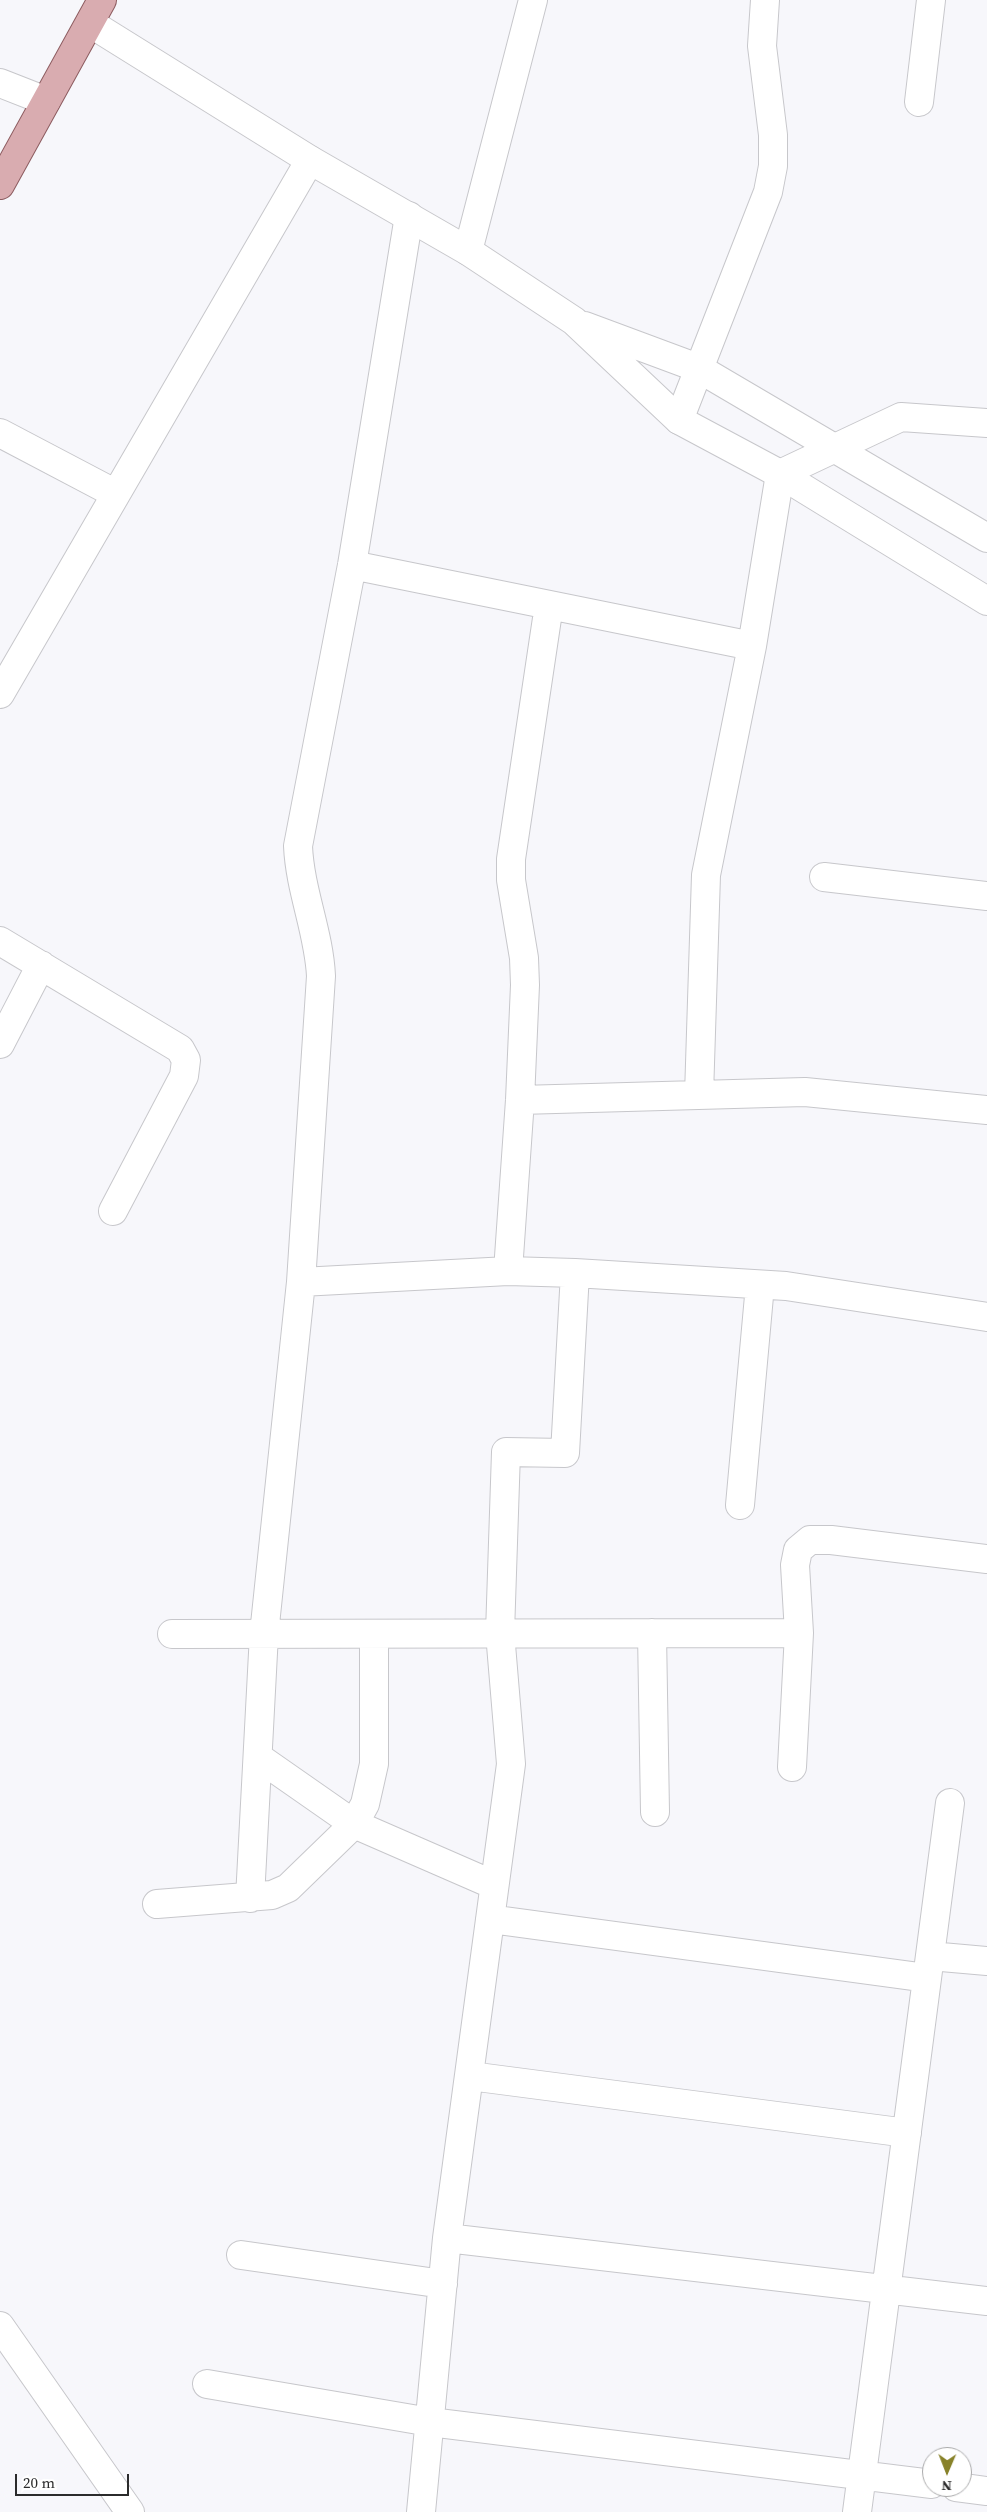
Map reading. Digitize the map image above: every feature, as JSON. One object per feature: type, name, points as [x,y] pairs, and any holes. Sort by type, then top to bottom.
[{"type":"main road","points":[[0,185],[96,12]]},
{"type":"street","points":[[468,251],[533,0]]},
{"type":"street","points":[[679,420],[770,183],[773,135],[762,46],[765,0]]},
{"type":"street","points":[[919,102],[931,0]]},
{"type":"street","points":[[96,12],[310,160],[468,251],[574,322],[679,420],[780,474],[987,601]]},
{"type":"street","points":[[0,82],[46,101]]},
{"type":"street","points":[[0,694],[310,160]]},
{"type":"street","points":[[250,1898],[264,1634],[301,1282],[321,976],[320,951],[299,869],[298,846],[352,565],[409,216]]},
{"type":"street","points":[[574,322],[698,368],[987,538]]},
{"type":"street","points":[[780,474],[901,417],[987,423]]},
{"type":"street","points":[[0,433],[116,494]]},
{"type":"street","points":[[699,1095],[706,876],[752,646],[780,474]]},
{"type":"street","points":[[352,565],[752,646]]},
{"type":"street","points":[[508,1271],[520,1100],[525,985],[524,958],[511,880],[511,860],[550,605]]},
{"type":"street","points":[[824,877],[987,896]]},
{"type":"street","points":[[0,941],[180,1049],[186,1060],[184,1076],[113,1212]]},
{"type":"street","points":[[0,1044],[41,965]]},
{"type":"street","points":[[520,1100],[834,1093],[987,1110]]},
{"type":"street","points":[[301,1282],[508,1271],[575,1273],[786,1286],[987,1317]]},
{"type":"street","points":[[421,2512],[447,2238],[511,1764],[500,1633],[506,1452],[565,1453],[575,1273]]},
{"type":"street","points":[[740,1505],[760,1285]]},
{"type":"street","points":[[792,1767],[799,1633],[794,1565],[798,1550],[810,1540],[831,1540],[987,1559]]},
{"type":"street","points":[[652,1633],[656,1812]]},
{"type":"street","points":[[172,1634],[799,1633]]},
{"type":"street","points":[[157,1904],[272,1896],[288,1888],[354,1824],[365,1804],[374,1764],[374,1634]]},
{"type":"street","points":[[258,1758],[354,1824],[494,1886]]},
{"type":"street","points":[[857,2512],[950,1803]]},
{"type":"street","points":[[490,1919],[929,1967],[987,1961]]},
{"type":"street","points":[[470,2076],[907,2133]]},
{"type":"street","points":[[447,2238],[886,2290],[987,2300]]},
{"type":"street","points":[[241,2255],[443,2284]]},
{"type":"street","points":[[0,2326],[130,2512]]},
{"type":"street","points":[[207,2384],[430,2422],[922,2483]]},
{"type":"street","points":[[972,2489],[987,2491]]}]
